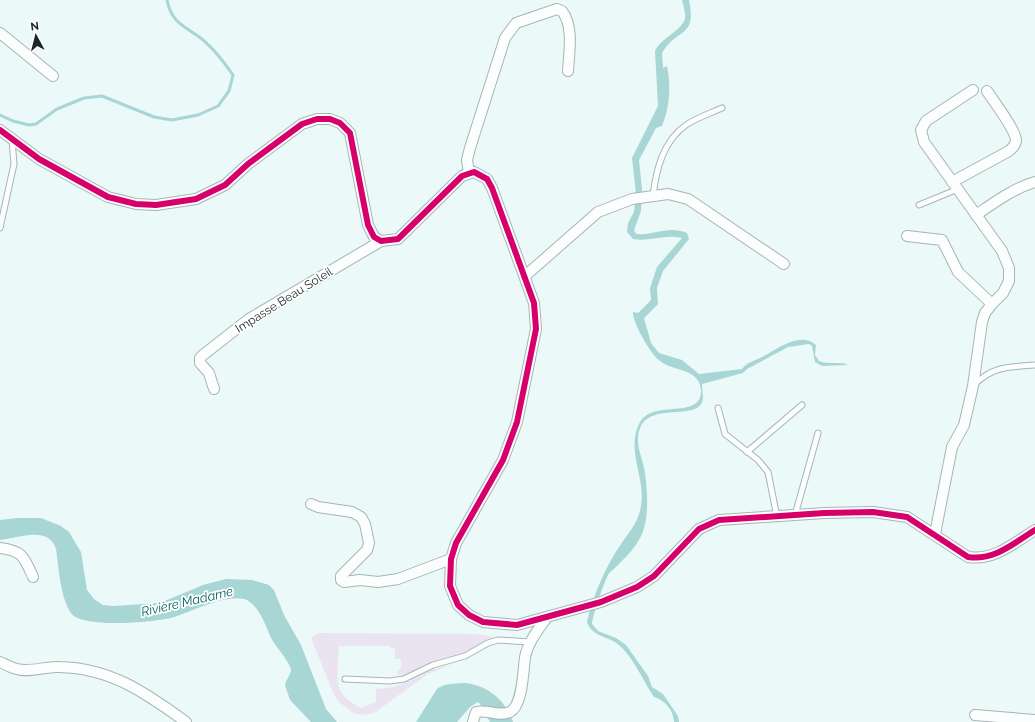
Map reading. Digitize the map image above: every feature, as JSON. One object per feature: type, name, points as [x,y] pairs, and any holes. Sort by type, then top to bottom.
[{"type":"street","points":[[568,71],[570,37],[565,15],[562,11],[557,9],[516,23],[509,30],[505,38],[467,160],[469,173],[480,174],[487,179],[492,188],[534,303],[536,329],[516,422],[503,460],[456,543],[451,559],[450,586],[458,605],[469,616],[483,622],[516,625],[601,602],[637,587],[654,576],[699,529],[719,520],[873,512],[907,516],[968,557],[980,559],[994,555],[1035,530]]},
{"type":"street","points":[[0,33],[53,76]]},
{"type":"street","points":[[935,534],[952,447],[964,424],[973,386],[982,322],[985,314],[1006,287],[1010,276],[1009,268],[1002,251],[924,142],[920,130],[926,121],[973,90]]},
{"type":"street","points":[[955,186],[1009,151],[1014,147],[1016,142],[1013,132],[987,92]]},
{"type":"street","points":[[0,130],[39,158],[108,197],[136,204],[156,205],[196,199],[225,185],[248,164],[302,124],[317,119],[330,119],[340,123],[350,133],[368,224],[374,238],[381,241]]},
{"type":"street","name":"Impasse Beau Soleil","points":[[214,389],[207,370],[200,363],[200,358],[203,355],[249,319],[381,241],[398,239],[455,182],[469,173]]},
{"type":"street","points":[[976,215],[1008,195],[1035,182]]},
{"type":"street","points":[[525,276],[598,212],[632,199],[668,194],[688,199],[784,264]]},
{"type":"street","points":[[907,236],[942,240],[958,272],[992,304]]},
{"type":"street","points":[[311,504],[318,507],[352,512],[360,517],[365,524],[369,543],[367,550],[341,576],[341,580],[344,582],[360,580],[378,582],[398,579],[451,559]]},
{"type":"street","points":[[0,548],[14,550],[23,555],[33,577]]},
{"type":"street","points":[[473,722],[476,712],[484,710],[500,714],[509,712],[514,708],[521,691],[525,656],[530,642],[547,617]]},
{"type":"street","points":[[0,662],[18,670],[59,667],[98,671],[121,680],[150,696],[186,722]]},
{"type":"street","points":[[975,715],[1035,720]]},
{"type":"lane","points":[[653,196],[656,170],[670,142],[686,125],[722,108]]},
{"type":"lane","points":[[0,228],[14,164],[12,139]]},
{"type":"lane","points":[[919,205],[955,186]]},
{"type":"lane","points":[[973,386],[984,374],[1002,367],[1035,365]]},
{"type":"lane","points":[[747,452],[802,405]]},
{"type":"lane","points":[[718,408],[725,434],[758,460],[768,472],[777,517]]},
{"type":"lane","points":[[795,515],[818,433]]},
{"type":"lane","points":[[345,679],[390,681],[404,679],[433,665],[465,656],[488,643],[498,640],[530,642]]},
{"type":"shaded area","points":[[318,633],[478,634],[493,637],[463,655],[429,664],[408,674],[400,676],[397,672],[401,667],[401,659],[395,659],[395,649],[391,648],[390,646],[339,646],[337,675],[340,690],[351,702],[361,708],[376,702],[376,689],[394,687],[410,681],[430,670],[453,664],[428,674],[374,713],[361,715],[354,713],[340,703],[334,695],[311,638]]},
{"type":"water","points":[[682,0],[689,0],[691,12],[690,21],[688,27],[668,45],[662,53],[663,68],[667,66],[668,74],[668,104],[662,126],[656,128],[639,160],[642,189],[641,211],[634,230],[636,234],[649,234],[674,230],[687,233],[689,239],[663,271],[657,288],[658,304],[644,318],[651,343],[659,353],[682,360],[699,374],[742,369],[749,363],[783,345],[797,340],[810,341],[816,345],[815,355],[819,361],[848,365],[822,366],[815,362],[812,346],[809,344],[788,347],[747,369],[743,373],[702,384],[703,399],[700,406],[693,410],[656,415],[647,419],[641,426],[638,444],[645,473],[647,501],[646,522],[634,548],[608,575],[598,600],[592,624],[598,631],[616,638],[626,645],[648,676],[652,687],[663,694],[678,716],[679,722],[674,722],[671,710],[665,703],[654,697],[634,663],[624,650],[615,642],[593,631],[587,622],[589,612],[604,574],[619,547],[636,523],[640,511],[642,495],[635,453],[635,443],[636,432],[640,422],[647,415],[655,412],[693,405],[699,400],[701,391],[700,384],[691,374],[666,365],[656,358],[643,338],[633,312],[638,313],[651,300],[650,288],[657,267],[682,238],[669,237],[639,240],[633,239],[627,232],[628,223],[634,212],[636,194],[632,158],[658,106],[655,51],[661,42],[676,31],[683,23],[685,14]]},
{"type":"water","name":"Rivière Madame","points":[[41,518],[61,526],[69,532],[81,552],[87,590],[94,599],[103,605],[113,606],[160,603],[203,585],[226,579],[252,580],[269,585],[274,590],[284,615],[301,645],[326,709],[337,722],[311,722],[290,700],[285,685],[291,668],[271,638],[261,616],[249,601],[236,598],[217,601],[171,618],[150,621],[103,623],[77,618],[71,613],[64,599],[60,582],[56,549],[52,542],[47,537],[40,535],[0,540],[0,520]]},
{"type":"water","points":[[463,683],[480,686],[494,695],[500,700],[510,714],[513,722],[490,722],[478,702],[470,707],[457,722],[416,722],[437,689],[446,685]]},
{"type":"waterway","points":[[0,115],[13,121],[29,125],[36,124],[57,109],[84,98],[102,96],[154,117],[172,120],[198,115],[218,106],[229,91],[233,75],[219,56],[207,44],[176,20],[172,15],[167,0]]},
{"type":"cycle path","points":[[0,130],[39,159],[108,197],[136,204],[156,205],[196,199],[225,185],[248,164],[302,124],[317,119],[330,119],[340,123],[350,133],[368,225],[374,237],[381,241],[398,239],[462,176],[474,172],[487,179],[492,188],[534,303],[536,329],[517,422],[503,460],[456,543],[451,559],[450,586],[458,605],[469,615],[483,622],[517,625],[601,602],[637,587],[654,576],[699,529],[719,520],[824,513],[873,512],[907,517],[968,557],[977,558],[995,554],[1035,530]]}]
